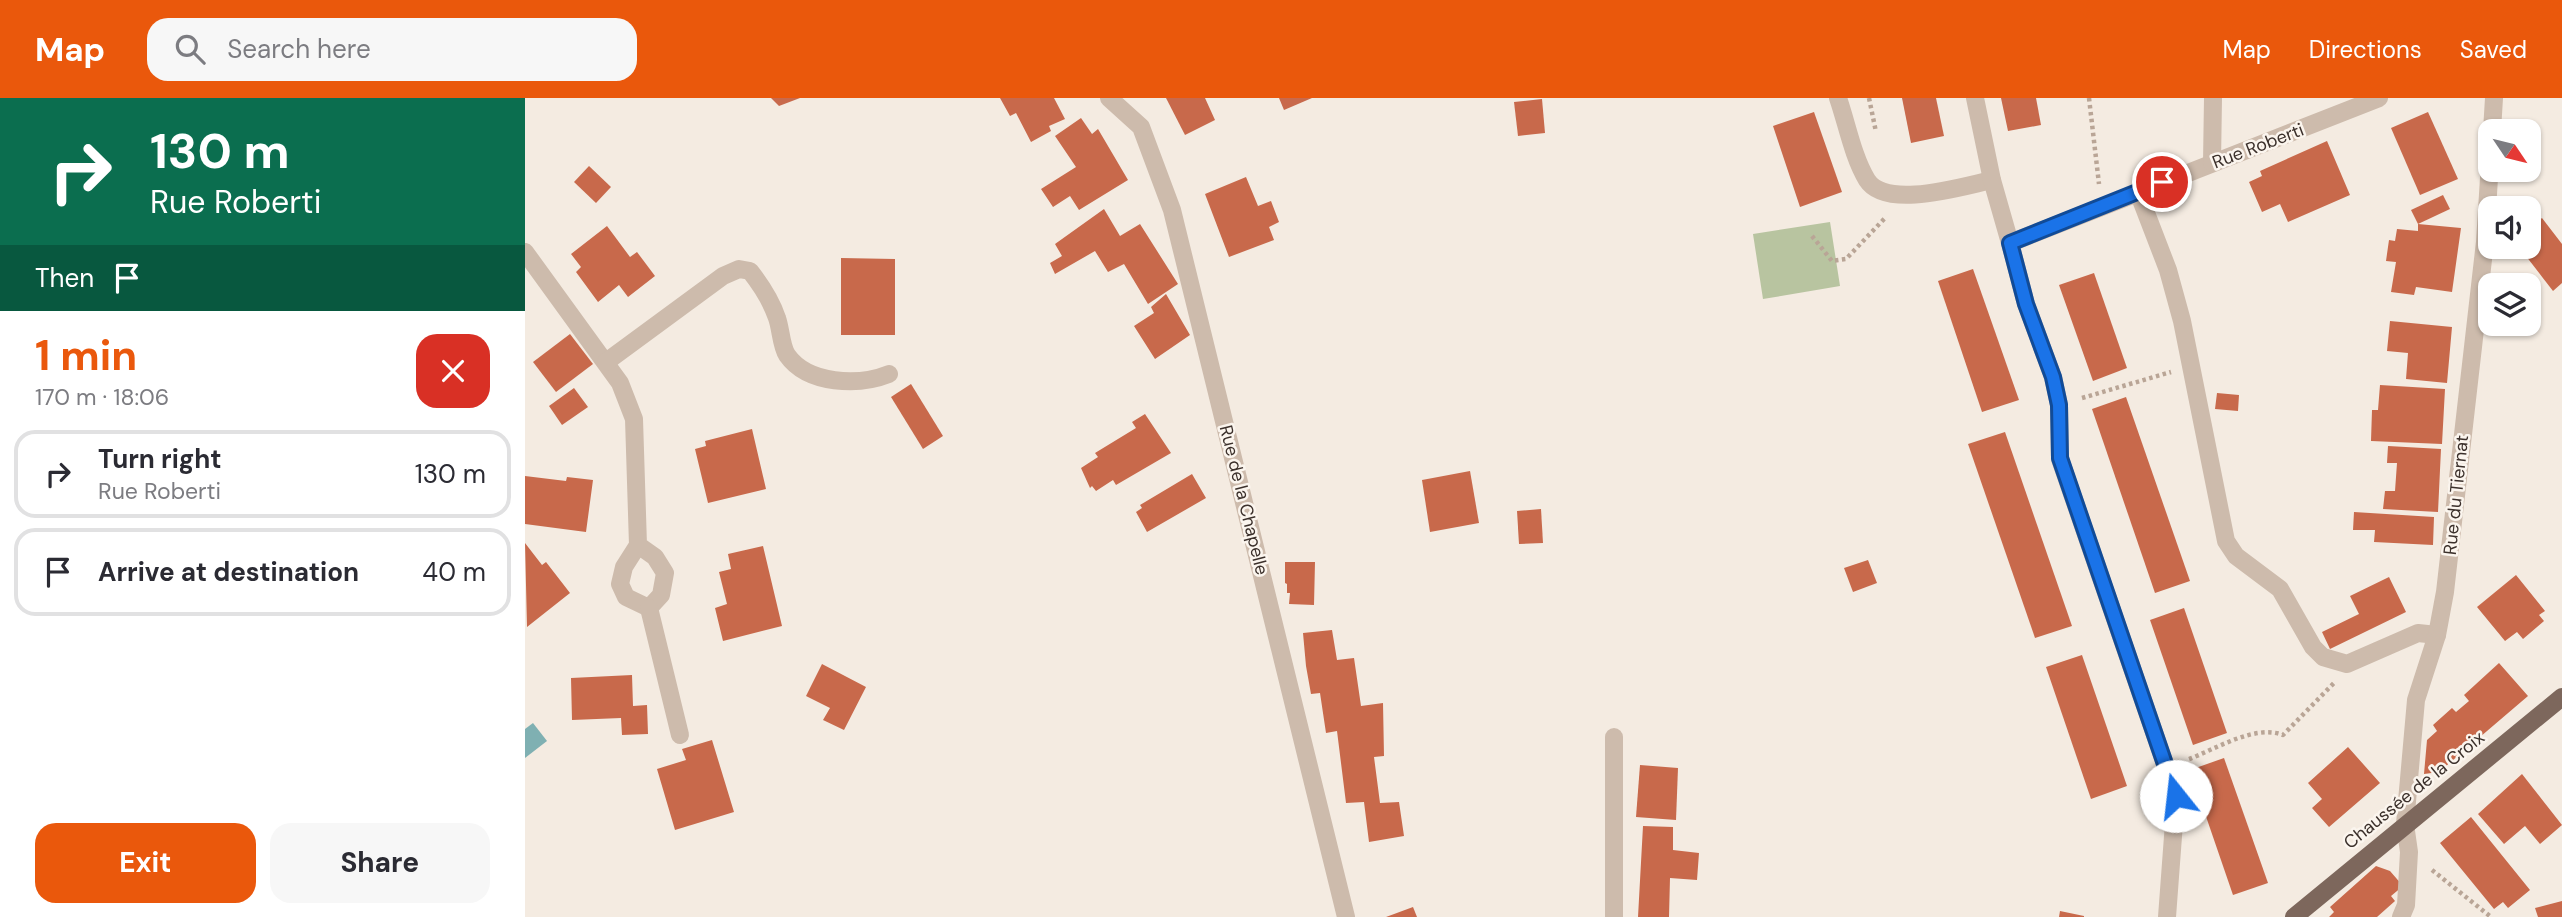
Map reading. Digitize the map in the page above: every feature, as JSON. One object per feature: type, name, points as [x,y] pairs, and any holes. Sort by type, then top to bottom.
[{"type":"main road","name":"Chaussée de la Croix","points":[[2294,917],[2562,697]]},
{"type":"street","points":[[1838,98],[1868,180],[1880,191],[1893,195],[1992,180]]},
{"type":"street","points":[[1975,98],[1992,180],[2026,304],[2053,377],[2059,405],[2060,458],[2176,796],[2167,917]]},
{"type":"street","points":[[2212,163],[2213,98]]},
{"type":"street","name":"Rue Roberti","points":[[2010,243],[2379,98]]},
{"type":"street","points":[[2493,119],[2494,98]]},
{"type":"street","name":"Rue de la Chapelle","points":[[1118,101],[1141,127],[1173,210],[1346,917]]},
{"type":"street","name":"Rue du Tiernat","points":[[2401,917],[2406,905],[2409,852],[2405,824],[2416,700],[2437,635],[2445,592],[2485,242],[2489,182]]},
{"type":"street","points":[[2138,191],[2168,271],[2192,366],[2226,541],[2235,556],[2280,589],[2313,647],[2323,657],[2347,664],[2418,633],[2437,635]]},
{"type":"street","points":[[525,252],[620,383],[634,419],[638,545],[624,567],[620,584],[627,597],[649,608],[680,735]]},
{"type":"street","points":[[606,362],[723,276],[739,269],[750,271],[766,291],[777,317],[787,355],[804,369],[849,383],[870,382],[889,374]]},
{"type":"street","points":[[638,545],[655,556],[665,573],[661,595],[649,608]]},
{"type":"street","points":[[1614,737],[1614,917]]},
{"type":"path","points":[[1869,98],[1877,139]]},
{"type":"path","points":[[2089,98],[2102,206]]},
{"type":"path","points":[[1812,236],[1832,261],[1846,259],[1887,215],[1893,195]]},
{"type":"path","points":[[2059,405],[2192,366]]},
{"type":"path","points":[[2168,767],[2257,733],[2275,732],[2283,735],[2331,688],[2347,664]]},
{"type":"path","points":[[2409,852],[2491,917]]},
{"type":"green space","points":[[1830,222],[1840,286],[1763,299],[1753,234]]},
{"type":"water","points":[[533,723],[547,741],[525,758],[525,729]]},
{"type":"building","points":[[771,98],[800,98],[779,106]]},
{"type":"building","points":[[1000,98],[1054,98],[1065,119],[1049,126],[1051,131],[1031,142],[1016,113],[1010,116]]},
{"type":"building","points":[[1166,98],[1205,98],[1215,120],[1185,135]]},
{"type":"building","points":[[1279,98],[1312,98],[1284,110]]},
{"type":"building","points":[[1902,98],[1936,98],[1944,136],[1911,143]]},
{"type":"building","points":[[2001,98],[2036,98],[2041,125],[2008,131]]},
{"type":"building","points":[[1542,99],[1545,133],[1518,136],[1514,102]]},
{"type":"building","points":[[1814,112],[1842,192],[1800,207],[1773,126]]},
{"type":"building","points":[[2428,112],[2458,179],[2420,195],[2391,128]]},
{"type":"building","points":[[1081,118],[1092,134],[1098,129],[1128,180],[1079,210],[1070,196],[1053,207],[1041,189],[1076,167],[1055,136]]},
{"type":"building","points":[[2327,141],[2350,195],[2288,222],[2280,204],[2262,212],[2249,182],[2262,176],[2260,171]]},
{"type":"building","points":[[589,166],[611,187],[596,203],[574,182]]},
{"type":"building","points":[[1246,177],[1258,206],[1271,201],[1279,222],[1269,227],[1274,240],[1229,257],[1205,194]]},
{"type":"building","points":[[2443,195],[2450,209],[2418,224],[2411,210]]},
{"type":"building","points":[[1104,209],[1120,236],[1140,224],[1178,284],[1148,304],[1124,264],[1108,272],[1095,251],[1055,274],[1050,263],[1062,256],[1055,244]]},
{"type":"building","points":[[2541,219],[2562,244],[2562,283],[2553,291],[2528,259],[2541,259]]},
{"type":"building","points":[[2418,224],[2461,228],[2452,292],[2416,287],[2414,295],[2391,292],[2396,262],[2386,261],[2389,240],[2395,241],[2397,229],[2418,231]]},
{"type":"building","points":[[607,226],[630,257],[637,252],[655,276],[628,297],[619,285],[598,302],[576,272],[581,267],[571,254]]},
{"type":"building","points":[[841,258],[895,259],[895,335],[841,335]]},
{"type":"building","points":[[1973,269],[2019,400],[1982,412],[1938,281]]},
{"type":"building","points":[[2094,273],[2127,368],[2093,381],[2059,285]]},
{"type":"building","points":[[1166,294],[1190,335],[1155,359],[1134,326],[1154,313],[1151,307]]},
{"type":"building","points":[[2390,321],[2452,327],[2447,383],[2406,379],[2408,353],[2387,351]]},
{"type":"building","points":[[570,334],[593,364],[556,392],[533,362]]},
{"type":"building","points":[[911,384],[943,436],[923,449],[891,397]]},
{"type":"building","points":[[2380,385],[2445,389],[2442,444],[2371,441],[2372,410],[2378,410]]},
{"type":"building","points":[[574,388],[588,407],[562,425],[549,406]]},
{"type":"building","points":[[2217,393],[2239,395],[2238,411],[2215,409]]},
{"type":"building","points":[[2126,397],[2190,581],[2155,593],[2092,409]]},
{"type":"building","points":[[1145,414],[1171,453],[1116,485],[1113,480],[1096,491],[1092,486],[1090,488],[1081,468],[1098,457],[1095,453],[1136,428],[1132,422]]},
{"type":"building","points":[[752,429],[766,489],[708,503],[695,449],[706,446],[705,441]]},
{"type":"building","points":[[2005,432],[2072,626],[2035,638],[1968,444]]},
{"type":"building","points":[[2388,446],[2441,449],[2438,512],[2383,509],[2385,491],[2395,491],[2397,463],[2387,463]]},
{"type":"building","points":[[1470,471],[1479,523],[1430,532],[1422,480]]},
{"type":"building","points":[[1192,474],[1206,498],[1147,532],[1136,512],[1142,508],[1140,505]]},
{"type":"building","points":[[525,476],[566,481],[567,477],[593,480],[586,532],[525,524]]},
{"type":"building","points":[[1541,509],[1543,543],[1519,544],[1517,511]]},
{"type":"building","points":[[2354,512],[2434,517],[2433,545],[2374,542],[2375,530],[2353,530]]},
{"type":"building","points":[[525,543],[542,565],[546,562],[570,593],[527,627]]},
{"type":"building","points":[[763,546],[782,626],[723,641],[715,608],[727,604],[719,572],[731,569],[728,554]]},
{"type":"building","points":[[1868,560],[1877,583],[1853,592],[1844,568]]},
{"type":"building","points":[[1285,562],[1315,562],[1314,605],[1289,604]]},
{"type":"building","points":[[2516,575],[2545,611],[2539,615],[2544,621],[2523,639],[2517,632],[2505,641],[2477,607]]},
{"type":"building","points":[[2389,577],[2406,612],[2330,649],[2322,632],[2359,614],[2350,596]]},
{"type":"building","points":[[2184,608],[2227,733],[2193,745],[2150,620]]},
{"type":"building","points":[[1332,630],[1337,660],[1354,658],[1361,706],[1383,703],[1384,756],[1374,757],[1380,803],[1399,802],[1404,836],[1369,842],[1364,802],[1346,803],[1337,731],[1326,733],[1320,693],[1311,694],[1303,633]]},
{"type":"building","points":[[2082,655],[2127,786],[2091,799],[2046,667]]},
{"type":"building","points":[[2499,663],[2528,696],[2439,772],[2424,774],[2427,740],[2437,731],[2433,725],[2452,708],[2456,712],[2469,701],[2464,695]]},
{"type":"building","points":[[822,664],[866,687],[844,730],[823,720],[830,708],[806,696]]},
{"type":"building","points":[[632,675],[633,706],[647,705],[648,734],[622,735],[621,718],[572,720],[571,678]]},
{"type":"building","points":[[712,740],[734,812],[675,830],[657,769],[686,760],[682,749]]},
{"type":"building","points":[[2348,747],[2380,783],[2329,827],[2312,808],[2322,799],[2308,783]]},
{"type":"building","points":[[2224,758],[2268,883],[2233,895],[2190,770]]},
{"type":"building","points":[[1640,765],[1678,768],[1676,820],[1636,817]]},
{"type":"building","points":[[2522,774],[2562,825],[2540,844],[2525,826],[2504,844],[2478,814]]},
{"type":"building","points":[[2471,817],[2530,890],[2508,908],[2503,902],[2494,909],[2440,843]]},
{"type":"building","points":[[1643,826],[1673,827],[1673,850],[1699,853],[1697,880],[1670,878],[1669,917],[1638,917]]},
{"type":"building","points":[[2376,866],[2390,871],[2403,886],[2391,896],[2395,901],[2377,917],[2329,917],[2334,912],[2330,907]]},
{"type":"building","points":[[2562,901],[2562,917],[2538,917],[2535,908]]},
{"type":"building","points":[[1413,907],[1417,917],[1386,917]]},
{"type":"building","points":[[2060,911],[2084,916],[2084,917],[2059,917]]},
{"type":"route","points":[[2162,182],[2010,243],[2026,304],[2053,377],[2059,405],[2060,458],[2176,796]]}]
